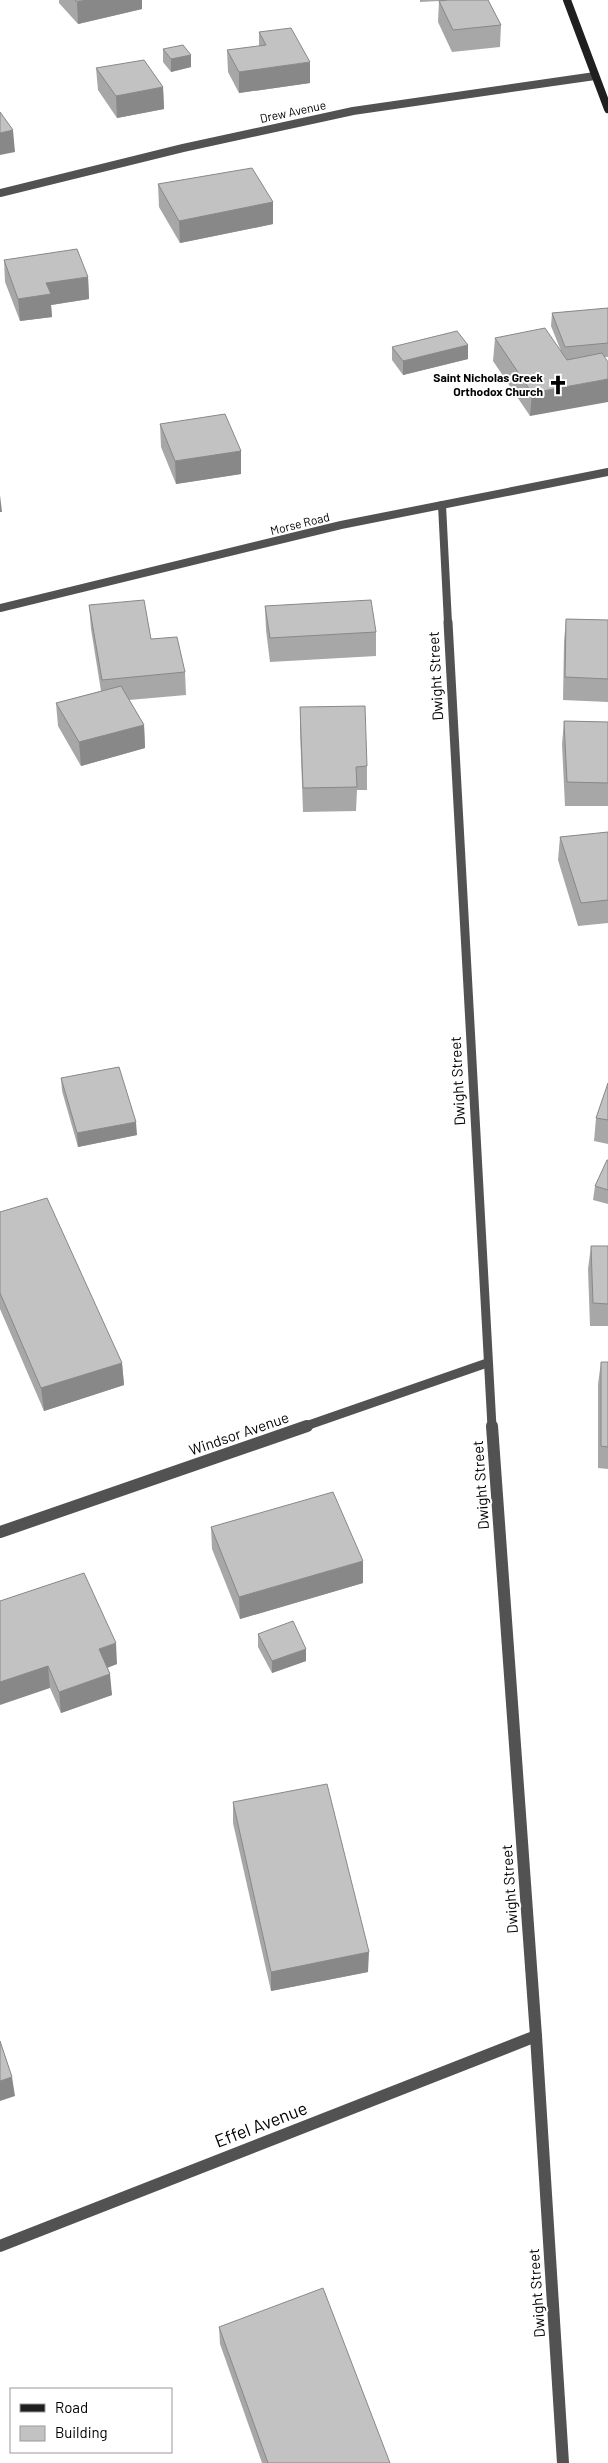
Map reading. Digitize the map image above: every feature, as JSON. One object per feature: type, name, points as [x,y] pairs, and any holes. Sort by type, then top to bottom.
[{"type":"street","points":[[567,0],[608,109]]},
{"type":"street","name":"Drew Avenue","points":[[0,193],[183,148],[353,111],[595,76]]},
{"type":"street","name":"Morse Road","points":[[0,608],[341,525],[608,472]]},
{"type":"street","name":"Dwight Street","points":[[442,505],[487,1363],[536,2036],[563,2463]]},
{"type":"street","name":"Windsor Avenue","points":[[0,1532],[487,1363]]},
{"type":"street","name":"Effel Avenue","points":[[0,2246],[536,2036]]},
{"type":"building","points":[[488,0],[501,25],[453,30],[439,1]]},
{"type":"building","points":[[291,28],[310,62],[239,72],[227,50],[266,45],[259,32]]},
{"type":"building","points":[[183,45],[191,55],[171,59],[163,49]]},
{"type":"building","points":[[144,60],[163,87],[116,96],[96,68]]},
{"type":"building","points":[[0,112],[13,130],[0,133]]},
{"type":"building","points":[[252,168],[273,202],[179,221],[158,184]]},
{"type":"building","points":[[77,249],[88,277],[46,283],[51,294],[18,299],[4,260]]},
{"type":"building","points":[[608,308],[608,343],[565,347],[552,313]]},
{"type":"building","points":[[545,328],[567,360],[602,353],[608,362],[608,379],[532,393],[495,338]]},
{"type":"building","points":[[457,331],[468,345],[403,361],[392,347]]},
{"type":"building","points":[[225,414],[241,451],[175,461],[160,424]]},
{"type":"building","points":[[144,600],[151,639],[177,637],[185,672],[102,680],[89,605]]},
{"type":"building","points":[[371,600],[376,632],[270,638],[265,606]]},
{"type":"building","points":[[566,619],[608,620],[608,679],[565,677]]},
{"type":"building","points":[[121,686],[144,725],[79,742],[56,703]]},
{"type":"building","points":[[365,706],[367,766],[356,767],[357,787],[303,788],[300,707]]},
{"type":"building","points":[[564,721],[608,722],[608,783],[567,782]]},
{"type":"building","points":[[608,832],[608,900],[581,903],[560,837]]},
{"type":"building","points":[[119,1067],[136,1122],[77,1133],[61,1078]]},
{"type":"building","points":[[608,1083],[608,1120],[596,1118]]},
{"type":"building","points":[[608,1160],[608,1190],[595,1186]]},
{"type":"building","points":[[47,1198],[122,1363],[41,1388],[0,1293],[0,1212]]},
{"type":"building","points":[[591,1246],[608,1246],[608,1304],[593,1303]]},
{"type":"building","points":[[601,1362],[608,1362],[608,1447],[601,1446]]},
{"type":"building","points":[[333,1492],[363,1561],[239,1597],[211,1527]]},
{"type":"building","points":[[84,1573],[116,1643],[99,1649],[110,1674],[59,1692],[48,1666],[0,1682],[0,1601]]},
{"type":"building","points":[[293,1621],[306,1649],[272,1661],[258,1634]]},
{"type":"building","points":[[327,1784],[369,1952],[271,1972],[233,1802]]},
{"type":"building","points":[[0,2041],[12,2077],[0,2081]]},
{"type":"building","points":[[323,2288],[390,2463],[268,2463],[219,2327]]},
{"type":"place","name":"Saint Nicholas Greek Orthodox Church","points":[[558,385]]}]
